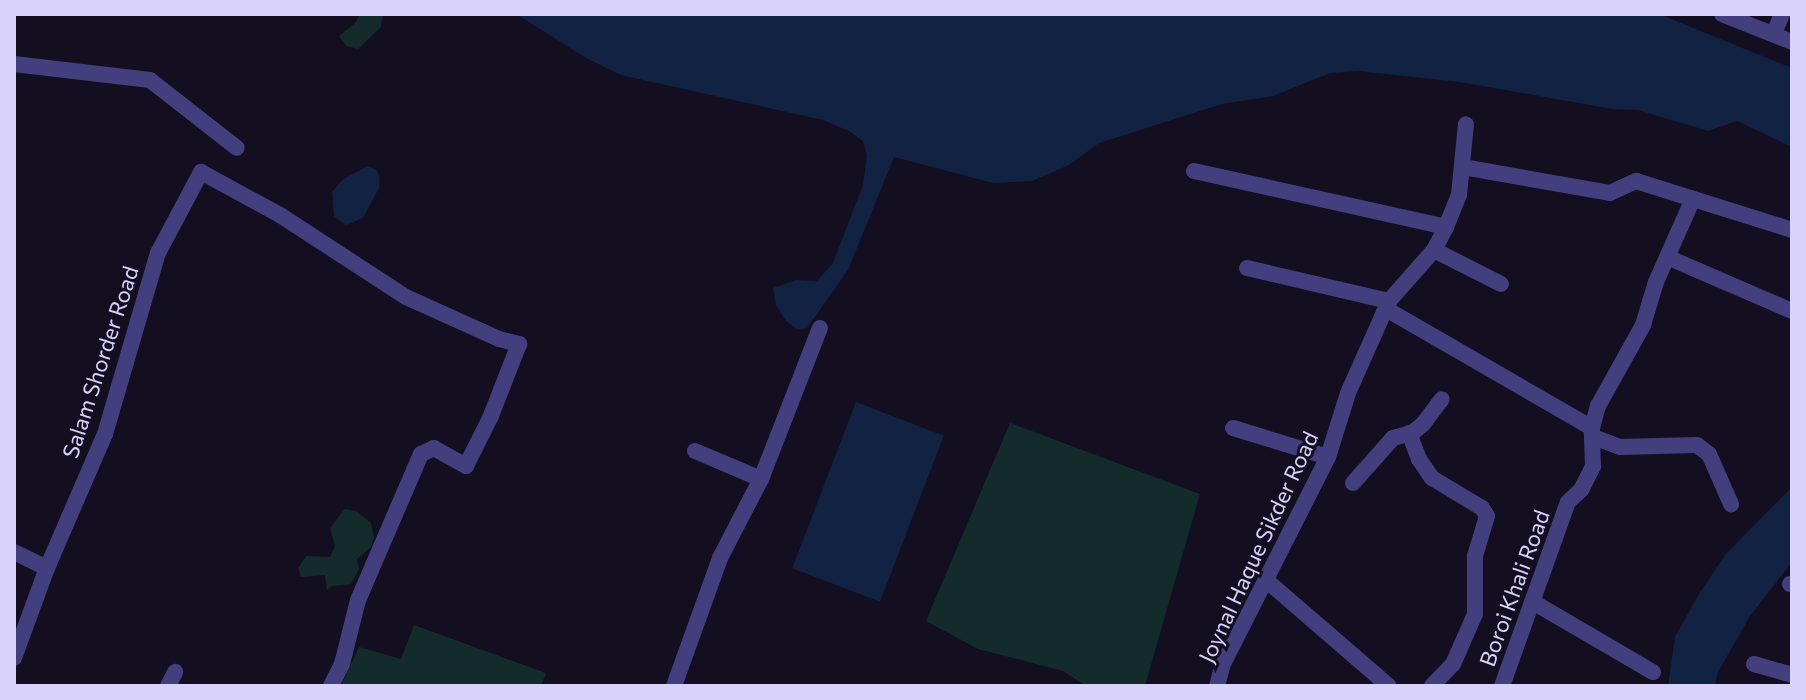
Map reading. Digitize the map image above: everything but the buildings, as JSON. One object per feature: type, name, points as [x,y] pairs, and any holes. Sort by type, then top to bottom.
[{"type":"street","points":[[1722,14],[1792,42]]},
{"type":"street","points":[[1774,33],[1782,14]]},
{"type":"street","points":[[14,64],[150,80],[237,148]]},
{"type":"street","name":"Joynal Haque Sikder Road","points":[[1217,686],[1223,664],[1328,457],[1348,393],[1387,305],[1434,250],[1446,227],[1459,195],[1466,124]]},
{"type":"street","points":[[1463,167],[1610,193],[1636,181],[1792,230]]},
{"type":"street","points":[[1194,171],[1446,227]]},
{"type":"street","name":"Salam Shorder Road","points":[[14,658],[47,568],[105,434],[158,253],[201,172],[280,215],[406,297],[499,339],[519,344],[491,416],[466,466],[434,448],[421,454],[358,600],[342,664],[331,686]]},
{"type":"street","name":"Boroi Khali Road","points":[[1506,685],[1568,502],[1589,479],[1593,466],[1593,432],[1604,392],[1643,325],[1667,257],[1693,199]]},
{"type":"street","points":[[1434,250],[1501,284]]},
{"type":"street","points":[[1667,257],[1792,311]]},
{"type":"street","points":[[1247,268],[1387,305],[1620,447],[1697,445],[1709,454],[1731,504]]},
{"type":"street","points":[[674,686],[720,558],[761,479],[820,328]]},
{"type":"street","points":[[1353,483],[1393,438],[1423,424],[1442,399]]},
{"type":"street","points":[[1233,428],[1328,457]]},
{"type":"street","points":[[1409,433],[1419,459],[1432,478],[1482,508],[1487,516],[1475,556],[1475,614],[1453,664],[1432,686]]},
{"type":"street","points":[[695,451],[761,479]]},
{"type":"street","points":[[14,552],[47,568]]},
{"type":"street","points":[[1266,580],[1389,686]]},
{"type":"street","points":[[1533,602],[1653,672]]},
{"type":"street","points":[[1754,664],[1792,675]]},
{"type":"green space","points":[[359,14],[383,14],[381,27],[358,49],[346,46],[339,36],[356,22]]},
{"type":"green space","points":[[1010,423],[1200,494],[1145,686],[1086,686],[1063,671],[978,649],[926,621]]},
{"type":"green space","points":[[345,509],[356,511],[371,523],[374,537],[371,547],[357,559],[359,569],[351,584],[332,586],[327,590],[325,575],[301,577],[298,568],[306,556],[330,557],[335,546],[330,528]]},
{"type":"green space","points":[[414,625],[546,673],[541,686],[341,686],[359,647],[401,659]]},
{"type":"water","points":[[516,14],[1659,14],[1792,68],[1792,147],[1737,121],[1708,131],[1638,110],[1612,109],[1460,82],[1358,71],[1330,73],[1273,96],[1222,104],[1099,143],[1069,165],[1032,181],[993,183],[894,157],[848,270],[807,328],[797,329],[786,321],[776,305],[773,288],[796,280],[817,281],[833,263],[863,185],[867,155],[863,142],[851,132],[823,120],[621,75],[586,58]]},
{"type":"water","points":[[367,166],[376,169],[380,178],[379,188],[363,218],[346,225],[334,216],[332,192],[342,180]]},
{"type":"water","points":[[856,402],[944,436],[880,602],[792,568]]},
{"type":"water","points":[[1792,487],[1792,562],[1750,616],[1718,672],[1715,686],[1668,686],[1675,637],[1699,594],[1725,555]]}]
